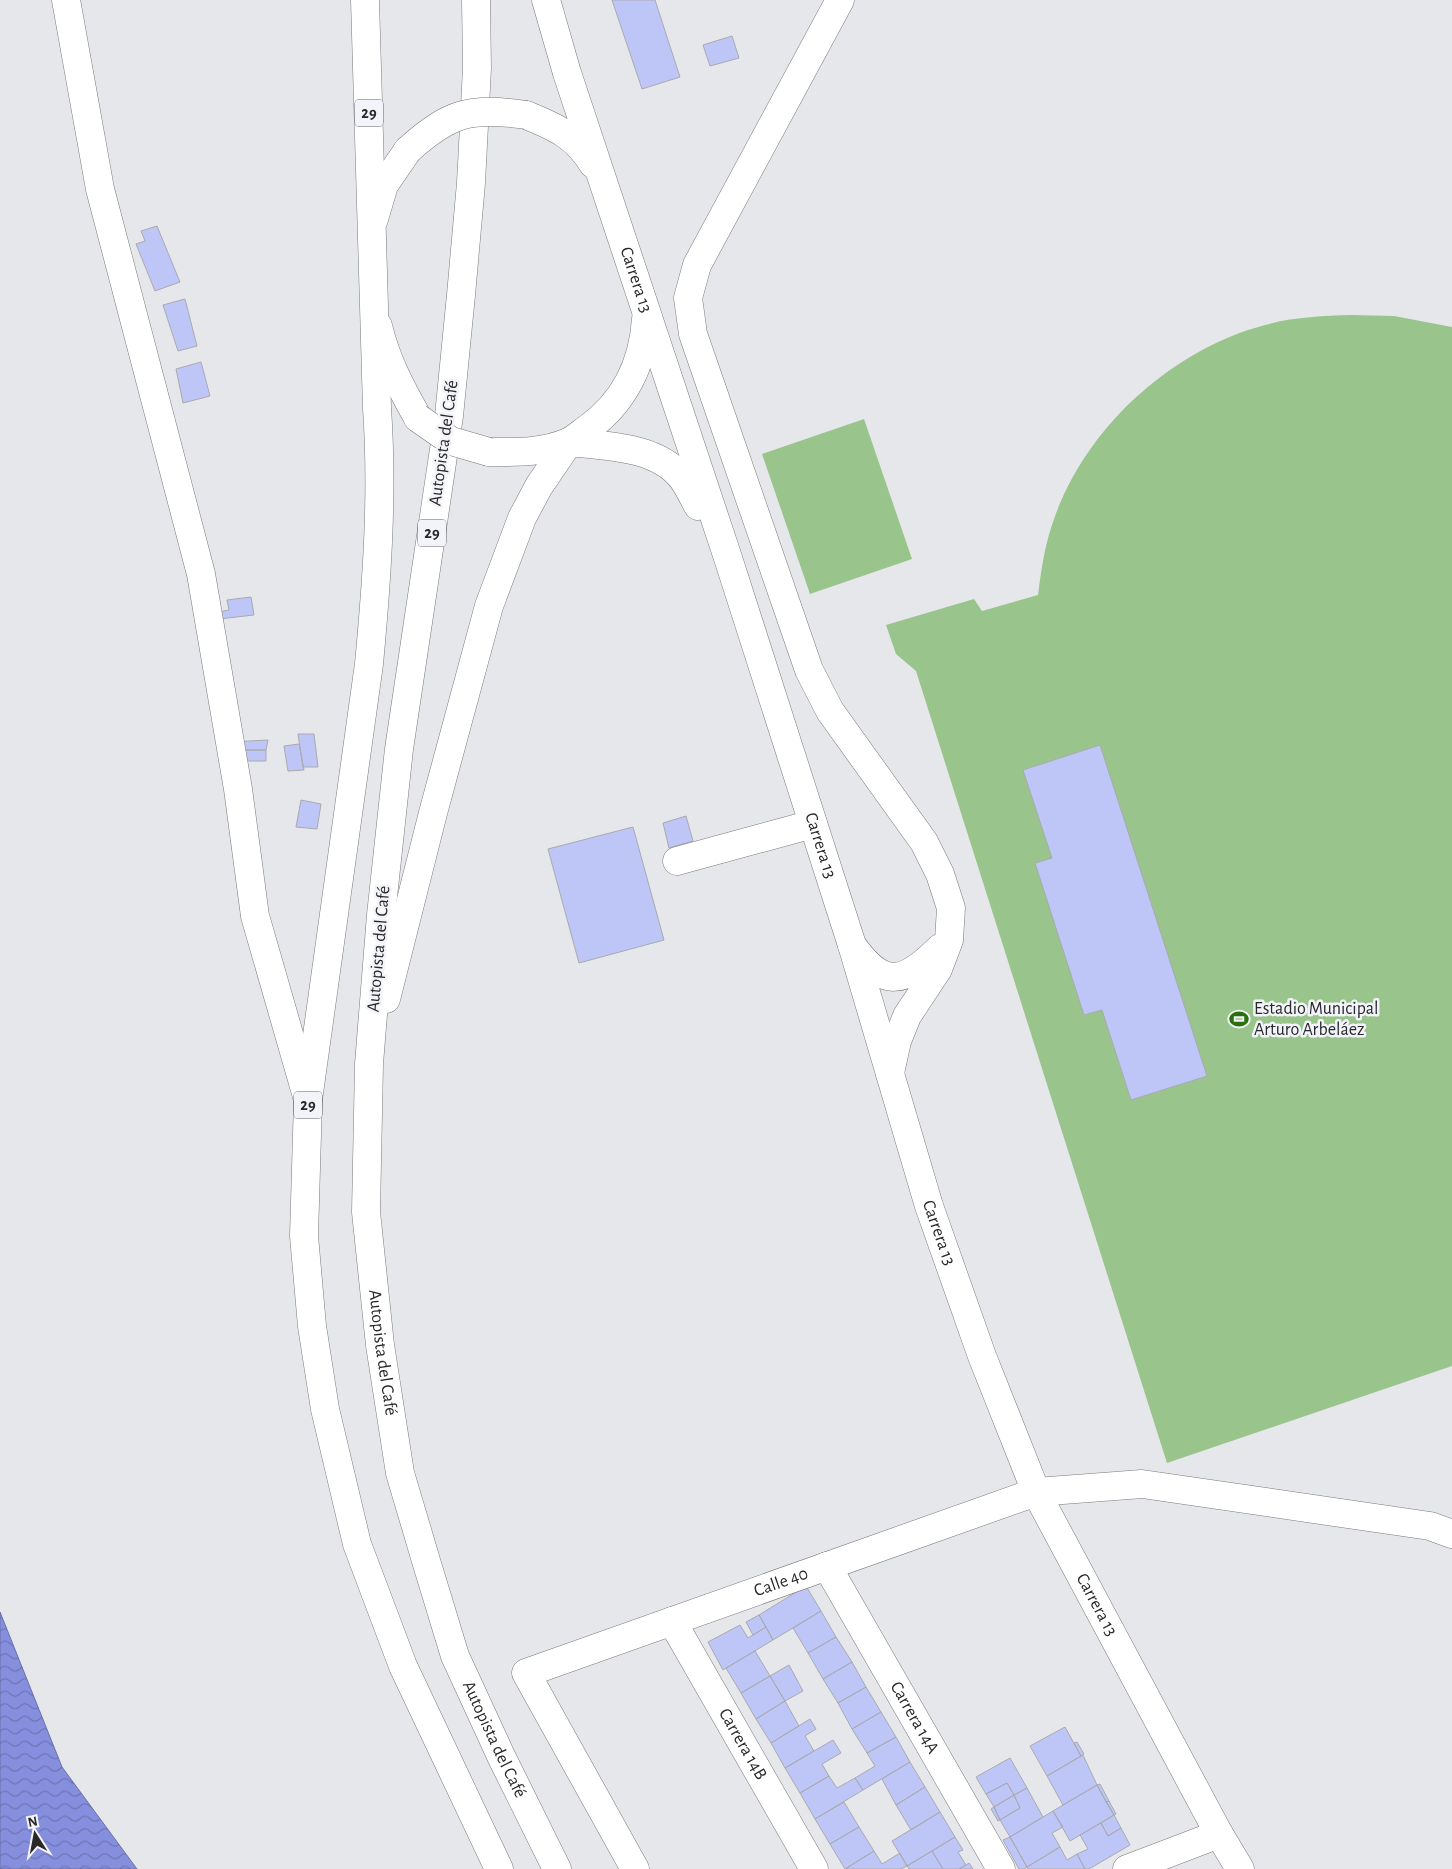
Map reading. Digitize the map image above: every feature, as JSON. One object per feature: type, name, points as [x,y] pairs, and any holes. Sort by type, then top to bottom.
[{"type":"main road","points":[[66,0],[100,189],[201,574],[238,789],[254,916],[308,1100]]},
{"type":"main road","name":"29","points":[[365,0],[377,408],[381,464],[376,598],[369,664],[308,1100],[304,1236],[312,1326],[325,1409],[357,1544],[403,1666],[499,1869]]},
{"type":"main road","name":"Autopista del Café","points":[[476,0],[477,78],[471,183],[449,416],[399,748],[381,915],[369,1064],[366,1212],[380,1345],[400,1473],[455,1656],[501,1756],[557,1869]]},
{"type":"main road","name":"Carrera 13","points":[[546,0],[602,178],[728,558],[852,945],[929,1206],[982,1356],[1036,1492],[1219,1834],[1240,1869]]},
{"type":"main road","points":[[840,0],[697,265],[688,298],[693,334],[809,670],[830,711],[924,842],[940,874],[951,908],[949,940],[938,969],[907,1016],[897,1041],[890,1073]]},
{"type":"main road","points":[[372,226],[384,185],[408,150],[432,128],[462,114],[494,110],[526,115],[558,128],[584,149],[602,178]]},
{"type":"main road","points":[[374,310],[383,348],[398,384],[418,418],[451,441],[490,452],[530,452],[569,442]]},
{"type":"main road","points":[[369,1064],[489,606],[522,518],[539,486],[569,442],[597,422],[620,398],[637,369],[645,339],[646,313]]},
{"type":"main road","name":"Carrera 13","points":[[569,442],[634,451],[658,459],[682,478],[728,558]]},
{"type":"main road","points":[[677,861],[813,824]]},
{"type":"main road","points":[[852,945],[866,965],[884,976],[905,976],[924,965],[949,940]]},
{"type":"main road","name":"Calle 40","points":[[635,1869],[526,1672],[1036,1492],[1142,1484],[1430,1526],[1452,1534]]},
{"type":"main road","name":"Carrera 14A","points":[[827,1566],[1002,1869]]},
{"type":"main road","name":"Carrera 14B","points":[[672,1621],[814,1869]]},
{"type":"main road","points":[[1127,1869],[1219,1834]]},
{"type":"green space","name":"Estadio Municipal Arturo Arbeláez","points":[[1318,316],[1394,316],[1452,327],[1452,1366],[1167,1463],[916,671],[896,654],[886,625],[974,599],[982,611],[1038,595],[1043,561],[1051,528],[1065,493],[1083,459],[1106,428],[1133,400],[1163,375],[1195,354],[1229,337],[1286,320]]},
{"type":"green space","points":[[864,419],[912,559],[810,594],[762,454]]},
{"type":"water","points":[[0,1612],[62,1767],[137,1869],[0,1869]]},
{"type":"building","points":[[612,0],[655,0],[680,77],[642,89]]},
{"type":"building","points":[[732,36],[739,58],[710,66],[703,45]]},
{"type":"building","points":[[157,226],[180,282],[155,291],[136,244],[145,241],[141,231]]},
{"type":"building","points":[[185,299],[197,346],[178,351],[163,305]]},
{"type":"building","points":[[201,362],[210,396],[183,403],[176,369]]},
{"type":"building","points":[[251,597],[254,615],[219,619],[218,612],[229,610],[227,600]]},
{"type":"building","points":[[298,734],[314,734],[318,767],[303,767]]},
{"type":"building","points":[[268,740],[266,750],[232,750],[231,742]]},
{"type":"building","points":[[299,744],[304,770],[288,771],[284,746]]},
{"type":"building","points":[[1100,745],[1207,1076],[1131,1100],[1102,1010],[1084,1015],[1035,863],[1052,858],[1023,770]]},
{"type":"building","points":[[232,750],[266,750],[266,761],[234,761]]},
{"type":"building","points":[[301,800],[321,804],[317,829],[296,827]]},
{"type":"building","points":[[686,816],[693,841],[669,848],[663,823]]},
{"type":"building","points":[[633,827],[664,940],[579,963],[548,849]]},
{"type":"building","points":[[806,1586],[821,1611],[773,1640],[759,1615]]},
{"type":"building","points":[[821,1611],[836,1637],[808,1653],[793,1628]]},
{"type":"building","points":[[759,1615],[766,1627],[753,1635],[746,1622]]},
{"type":"building","points":[[740,1625],[748,1638],[766,1627],[773,1640],[723,1670],[708,1642]]},
{"type":"building","points":[[836,1637],[852,1662],[823,1679],[808,1653]]},
{"type":"building","points":[[755,1651],[770,1676],[741,1693],[726,1668]]},
{"type":"building","points":[[852,1662],[866,1687],[838,1703],[823,1679]]},
{"type":"building","points":[[789,1665],[803,1691],[785,1701],[770,1676]]},
{"type":"building","points":[[770,1676],[785,1701],[756,1719],[741,1693]]},
{"type":"building","points":[[866,1687],[881,1712],[852,1729],[838,1703]]},
{"type":"building","points":[[785,1701],[799,1726],[771,1743],[756,1719]]},
{"type":"building","points":[[881,1712],[896,1737],[867,1753],[852,1729]]},
{"type":"building","points":[[810,1719],[816,1729],[805,1736],[814,1751],[785,1768],[771,1743]]},
{"type":"building","points":[[1065,1727],[1081,1756],[1047,1776],[1030,1746]]},
{"type":"building","points":[[896,1737],[910,1762],[863,1790],[855,1778],[875,1766],[867,1753]]},
{"type":"building","points":[[833,1740],[841,1753],[822,1764],[829,1776],[800,1793],[785,1768]]},
{"type":"building","points":[[1077,1742],[1084,1754],[1081,1756],[1074,1743]]},
{"type":"building","points":[[1083,1755],[1097,1785],[1063,1805],[1047,1776]]},
{"type":"building","points":[[1010,1758],[1027,1788],[1014,1795],[1007,1783],[986,1794],[976,1777]]},
{"type":"building","points":[[910,1762],[925,1787],[896,1805],[882,1779]]},
{"type":"building","points":[[829,1776],[837,1788],[855,1778],[863,1790],[815,1819],[800,1793]]},
{"type":"building","points":[[1007,1783],[1014,1795],[994,1807],[986,1794]]},
{"type":"building","points":[[1100,1784],[1109,1801],[1106,1802],[1097,1785]]},
{"type":"building","points":[[1097,1785],[1114,1815],[1070,1841],[1053,1811]]},
{"type":"building","points":[[925,1787],[940,1812],[911,1830],[896,1805]]},
{"type":"building","points":[[1027,1788],[1043,1817],[1010,1837],[1000,1820],[1020,1808],[1014,1795]]},
{"type":"building","points":[[1014,1795],[1020,1808],[1000,1820],[994,1807]]},
{"type":"building","points":[[1109,1801],[1116,1814],[1114,1815],[1106,1802]]},
{"type":"building","points":[[844,1802],[859,1827],[830,1844],[815,1819]]},
{"type":"building","points":[[994,1807],[1000,1820],[998,1821],[991,1809]]},
{"type":"building","points":[[1053,1811],[1063,1827],[1052,1833],[1060,1847],[1027,1867],[1010,1837]]},
{"type":"building","points":[[940,1812],[955,1837],[907,1866],[892,1841]]},
{"type":"building","points":[[1114,1815],[1121,1828],[1108,1836],[1101,1823]]},
{"type":"building","points":[[1101,1823],[1108,1836],[1121,1828],[1130,1845],[1089,1869],[1085,1869],[1077,1854],[1088,1849],[1080,1835]]},
{"type":"building","points":[[859,1827],[874,1851],[845,1869],[830,1844]]},
{"type":"building","points":[[955,1837],[963,1850],[958,1852],[966,1865],[959,1869],[943,1869],[932,1851]]},
{"type":"building","points":[[1010,1837],[1027,1867],[1024,1869],[1019,1869],[1003,1840]]},
{"type":"building","points":[[1060,1847],[1067,1860],[1077,1854],[1085,1869],[1028,1869],[1027,1867]]},
{"type":"building","points":[[874,1851],[882,1864],[900,1853],[907,1866],[901,1869],[845,1869]]},
{"type":"building","points":[[932,1851],[943,1869],[909,1869],[907,1866]]},
{"type":"building","points":[[969,1863],[973,1869],[959,1869],[966,1865]]},
{"type":"place","name":"Estadio Municipal Arturo Arbeláez","points":[[1239,1019]]}]
